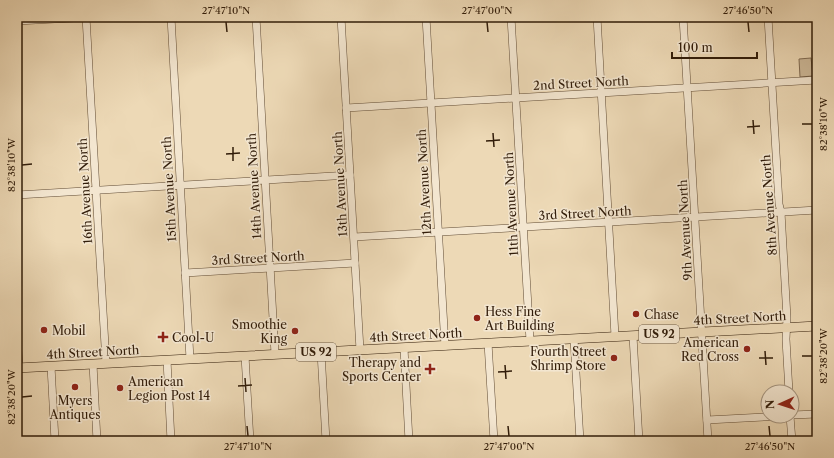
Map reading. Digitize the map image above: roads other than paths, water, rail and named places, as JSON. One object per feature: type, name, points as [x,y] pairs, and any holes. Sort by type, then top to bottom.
[{"type":"main road","name":"4th Street North","points":[[18,368],[817,326]]},
{"type":"street","name":"16th Avenue North","points":[[86,17],[106,363]]},
{"type":"street","points":[[17,21],[92,17]]},
{"type":"street","name":"15th Avenue North","points":[[170,17],[190,359]]},
{"type":"street","name":"14th Avenue North","points":[[256,17],[275,354]]},
{"type":"street","name":"13th Avenue North","points":[[341,17],[360,350]]},
{"type":"street","name":"12th Avenue North","points":[[426,17],[445,346]]},
{"type":"street","name":"11th Avenue North","points":[[511,17],[530,341]]},
{"type":"street","points":[[597,17],[616,336]]},
{"type":"street","name":"9th Avenue North","points":[[684,17],[708,441]]},
{"type":"street","name":"8th Avenue North","points":[[768,17],[787,318],[786,328],[789,384]]},
{"type":"street","name":"2nd Street North","points":[[346,108],[817,80]]},
{"type":"street","points":[[17,194],[350,175]]},
{"type":"street","name":"3rd Street North","points":[[354,237],[817,210]]},
{"type":"street","name":"3rd Street North","points":[[185,273],[355,263]]},
{"type":"street","points":[[17,334],[18,368]]},
{"type":"street","points":[[633,336],[639,441]]},
{"type":"street","points":[[574,339],[580,441]]},
{"type":"street","points":[[488,343],[494,441]]},
{"type":"street","points":[[404,348],[409,441]]},
{"type":"street","points":[[321,352],[326,441]]},
{"type":"street","points":[[245,356],[250,441]]},
{"type":"street","points":[[167,360],[171,441]]},
{"type":"street","points":[[93,364],[97,441]]},
{"type":"street","points":[[50,366],[55,441]]},
{"type":"street","points":[[800,415],[817,414]]},
{"type":"street","points":[[707,420],[760,417]]},
{"type":"street","points":[[791,424],[792,441]]},
{"type":"place","name":"Chase","points":[[636,314]]},
{"type":"place","name":"Hess Fine Art Building","points":[[477,318]]},
{"type":"place","name":"Mobil","points":[[44,330]]},
{"type":"place","name":"Smoothie King","points":[[295,331]]},
{"type":"place","name":"Cool-U","points":[[163,337]]},
{"type":"place","name":"American Red Cross","points":[[747,349]]},
{"type":"place","name":"Fourth Street Shrimp Store","points":[[614,358]]},
{"type":"place","name":"Therapy and Sports Center","points":[[430,369]]},
{"type":"place","name":"Myers Antiques","points":[[75,387]]},
{"type":"place","name":"American Legion Post 14","points":[[120,388]]}]
